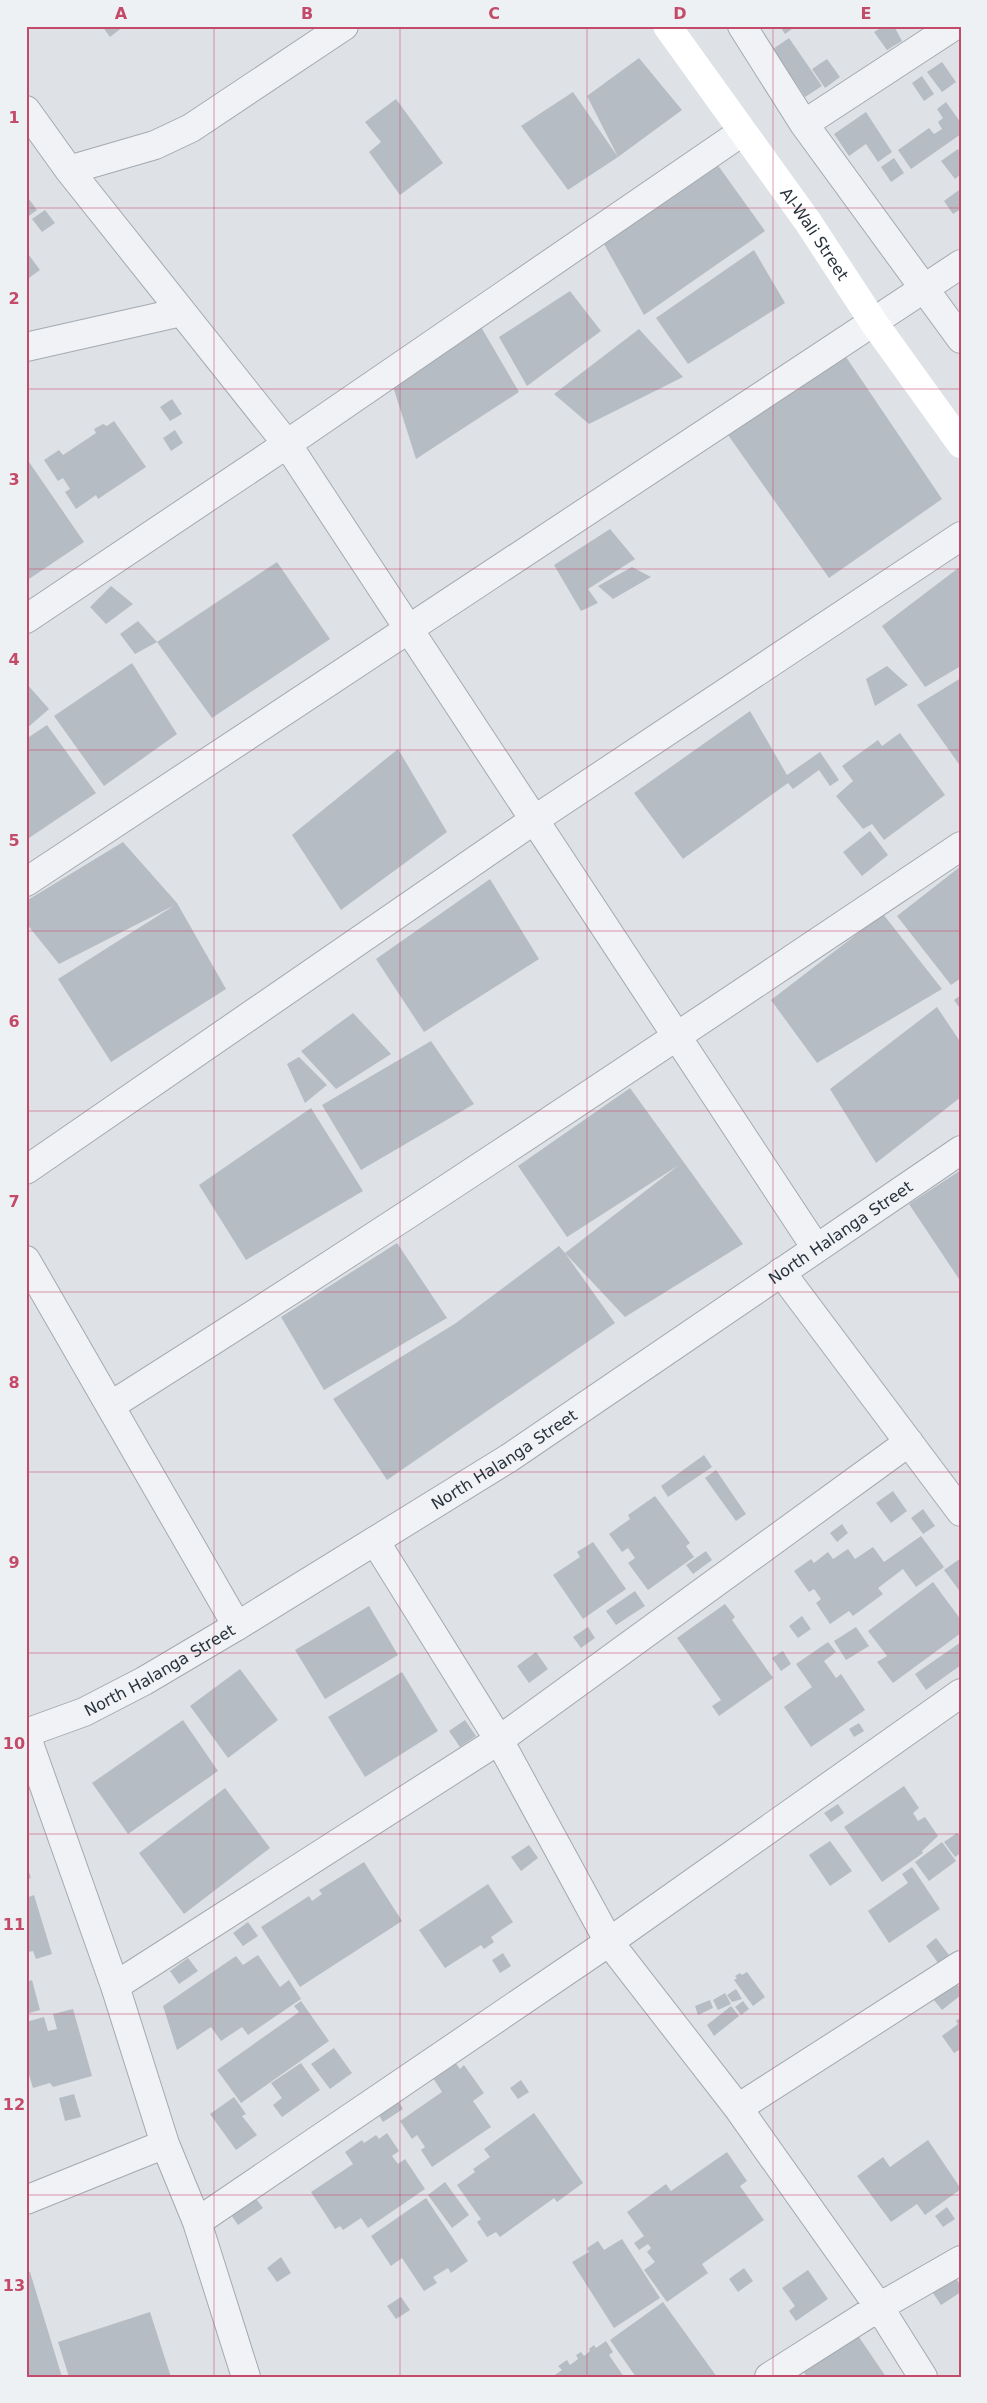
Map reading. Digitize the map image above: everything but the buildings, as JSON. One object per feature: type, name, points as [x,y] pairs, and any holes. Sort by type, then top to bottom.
[{"type":"main road","name":"Al-Wali Street","points":[[667,26],[808,222],[874,323],[961,444]]},
{"type":"street","points":[[69,170],[155,145],[191,128],[344,26]]},
{"type":"street","points":[[742,26],[804,124],[961,339]]},
{"type":"street","points":[[804,124],[954,26]]},
{"type":"street","points":[[26,110],[69,170],[287,444],[816,1248]]},
{"type":"street","points":[[26,619],[287,444],[742,132]]},
{"type":"street","points":[[26,882],[961,264]]},
{"type":"street","points":[[26,347],[181,312]]},
{"type":"street","points":[[26,1170],[534,820],[961,536]]},
{"type":"street","points":[[110,1406],[238,1325],[677,1037],[961,846]]},
{"type":"street","name":"North Halanga Street","points":[[26,1734],[84,1712],[144,1681],[237,1626],[509,1458],[961,1150]]},
{"type":"street","points":[[26,1260],[237,1626]]},
{"type":"street","points":[[780,1272],[909,1442],[952,1484],[961,1512]]},
{"type":"street","points":[[115,1986],[498,1740],[909,1442]]},
{"type":"street","points":[[375,1541],[498,1740],[609,1942],[738,2108],[879,2307],[923,2377]]},
{"type":"street","points":[[197,2222],[609,1942],[961,1693]]},
{"type":"street","points":[[26,1734],[115,1986],[165,2144],[197,2222],[246,2377]]},
{"type":"street","points":[[738,2108],[961,1965]]},
{"type":"street","points":[[26,2200],[165,2144]]},
{"type":"street","points":[[768,2377],[879,2307],[961,2260]]}]
